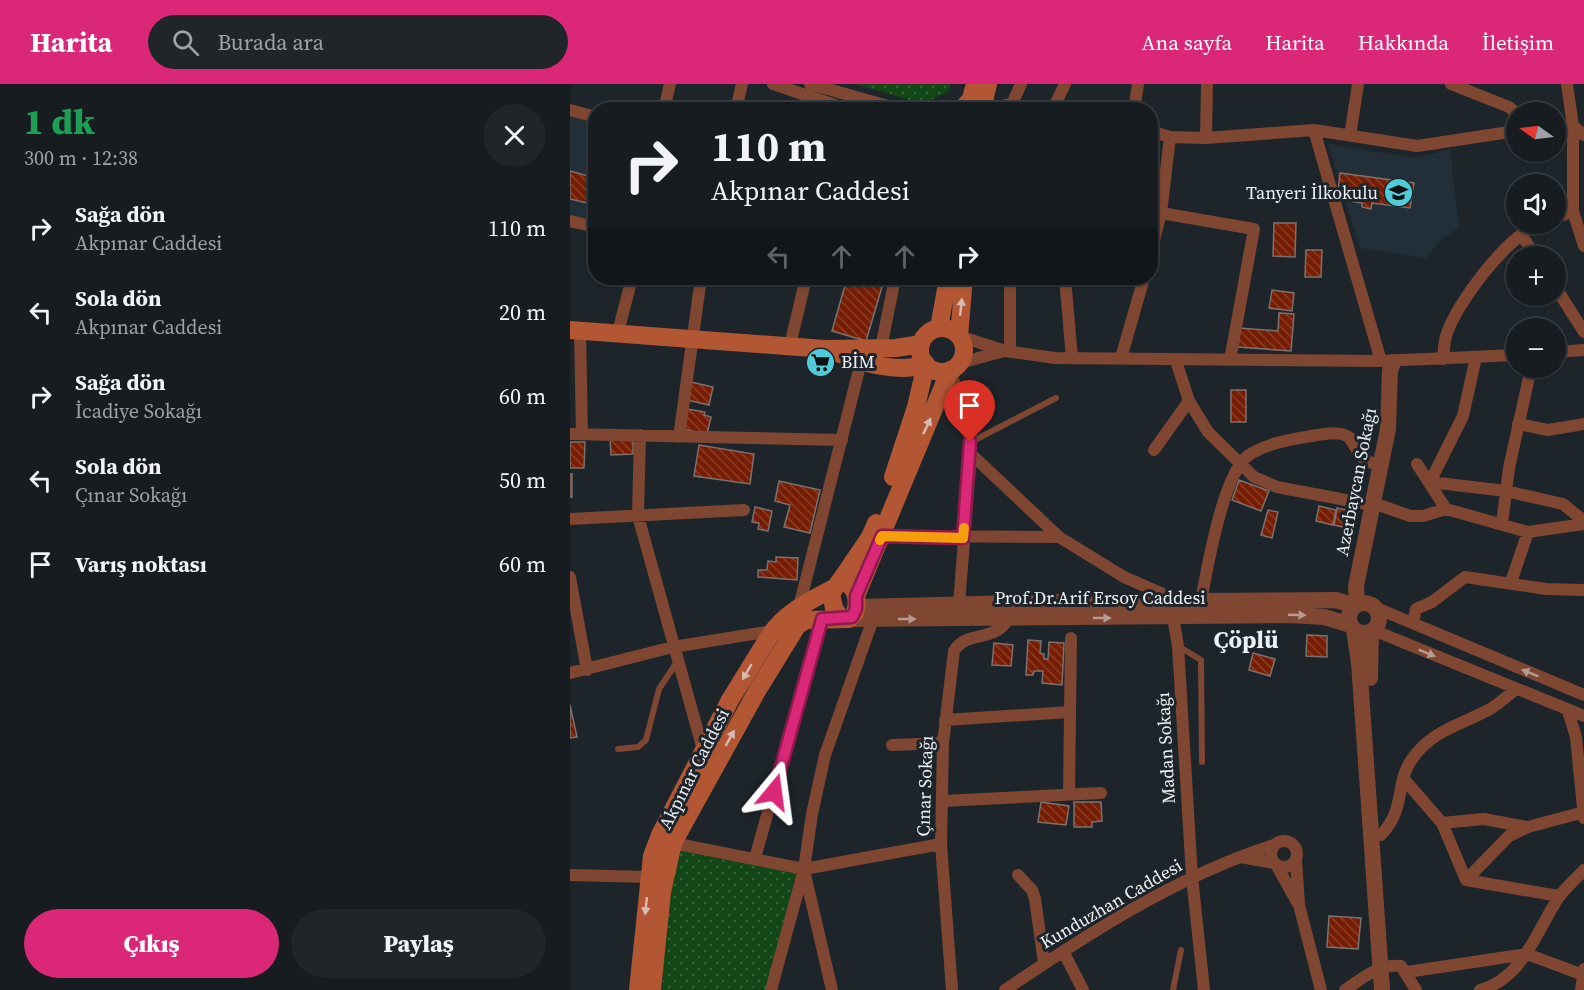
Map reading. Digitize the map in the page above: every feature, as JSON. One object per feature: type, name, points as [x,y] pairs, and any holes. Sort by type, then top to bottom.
[{"type":"main road","points":[[939,328],[947,285]]},
{"type":"main road","points":[[958,336],[963,285]]},
{"type":"main road","points":[[845,611],[882,536],[964,349],[953,331],[939,328],[927,334],[921,344],[921,354],[926,364],[933,370],[955,366]]},
{"type":"main road","points":[[575,330],[825,349],[881,348],[921,344]]},
{"type":"main road","points":[[825,349],[861,362],[906,369],[926,364]]},
{"type":"main road","name":"Akpınar Caddesi","points":[[638,990],[652,856],[660,835],[703,750],[772,631],[800,607],[836,585],[870,537],[886,499],[916,407],[926,364]]},
{"type":"main road","points":[[848,584],[845,611],[831,601],[836,585],[848,584]]},
{"type":"main road","name":"Akpınar Caddesi","points":[[652,990],[662,892],[673,843],[703,785],[787,639],[797,626],[806,620],[845,611]]},
{"type":"street","points":[[666,102],[670,84]]},
{"type":"street","points":[[738,102],[742,84]]},
{"type":"street","points":[[773,84],[818,102]]},
{"type":"street","points":[[810,84],[874,102]]},
{"type":"street","points":[[1013,102],[1021,84]]},
{"type":"street","points":[[1057,102],[1065,84]]},
{"type":"street","points":[[1135,102],[1138,84]]},
{"type":"street","points":[[1206,138],[1207,84]]},
{"type":"street","points":[[1350,136],[1358,84]]},
{"type":"street","points":[[1451,84],[1506,106]]},
{"type":"street","points":[[1567,84],[1573,126],[1573,211],[1584,246]]},
{"type":"street","points":[[980,99],[999,102]]},
{"type":"street","points":[[570,110],[588,115]]},
{"type":"street","points":[[1566,126],[1573,126],[1584,135]]},
{"type":"street","points":[[1314,130],[1381,361]]},
{"type":"street","points":[[1158,133],[1170,137],[1206,138],[1314,130],[1417,146],[1506,133]]},
{"type":"street","points":[[1158,223],[1170,137]]},
{"type":"street","points":[[1566,214],[1573,211]]},
{"type":"street","points":[[1161,213],[1254,229],[1230,360]]},
{"type":"street","points":[[570,221],[588,225]]},
{"type":"street","points":[[1443,359],[1446,335],[1474,284],[1521,234],[1529,246]]},
{"type":"street","points":[[618,332],[630,285]]},
{"type":"street","points":[[679,437],[700,285]]},
{"type":"street","points":[[790,345],[804,285]]},
{"type":"street","points":[[881,348],[894,285]]},
{"type":"street","points":[[1007,351],[1010,285]]},
{"type":"street","points":[[1066,285],[1072,358]]},
{"type":"street","points":[[1121,358],[1142,285]]},
{"type":"street","points":[[1566,304],[1584,332]]},
{"type":"street","points":[[575,330],[576,434],[842,440]]},
{"type":"street","points":[[958,336],[1007,351],[1072,358],[1176,361],[1381,361],[1506,356]]},
{"type":"street","points":[[1566,351],[1584,350]]},
{"type":"street","points":[[959,604],[971,448],[955,366],[1007,351]]},
{"type":"street","points":[[1430,482],[1463,416],[1476,357]]},
{"type":"street","points":[[1176,361],[1189,401],[1208,432],[1240,466],[1254,477],[1277,488],[1377,506],[1410,516],[1423,516],[1446,509],[1528,532],[1584,522]]},
{"type":"street","points":[[800,607],[861,362]]},
{"type":"street","name":"Azerbaycan Sokağı","points":[[1363,605],[1381,466],[1391,412],[1390,371],[1393,362],[1400,386],[1402,412],[1377,506]]},
{"type":"street","points":[[1502,524],[1518,424],[1529,378]]},
{"type":"street","points":[[1154,450],[1189,401]]},
{"type":"street","points":[[1518,424],[1548,430],[1584,424]]},
{"type":"street","points":[[1201,601],[1220,512],[1240,466],[1249,455],[1290,440],[1341,433],[1350,438],[1362,459],[1381,466]]},
{"type":"street","points":[[640,435],[638,516],[703,750]]},
{"type":"street","points":[[971,448],[1059,537],[1176,609]]},
{"type":"street","points":[[1417,464],[1446,509]]},
{"type":"street","points":[[1430,482],[1506,490],[1563,504],[1584,522]]},
{"type":"street","points":[[570,519],[744,510]]},
{"type":"street","points":[[1511,582],[1528,532]]},
{"type":"street","points":[[882,536],[1059,537]]},
{"type":"street","points":[[570,577],[586,670]]},
{"type":"street","points":[[1413,623],[1416,609],[1432,602],[1465,577],[1546,589],[1584,590]]},
{"type":"street","name":"Prof.Dr.Arif Ersoy Caddesi","points":[[845,611],[873,619],[1009,618],[1176,609],[1201,601],[1336,600],[1363,605],[1413,623],[1582,691]]},
{"type":"street","name":"Prof.Dr.Arif Ersoy Caddesi","points":[[845,611],[959,604],[1176,609],[1312,616],[1362,629],[1584,716]]},
{"type":"street","points":[[1382,990],[1386,966],[1381,835],[1370,674],[1362,629],[1349,614],[1363,605],[1379,616],[1362,629],[1359,663],[1386,966],[1393,990]]},
{"type":"street","name":"Madan Sokağı","points":[[1176,609],[1192,877],[1204,990]]},
{"type":"street","points":[[755,858],[845,611]]},
{"type":"street","name":"Çınar Sokağı","points":[[952,990],[941,844],[943,744],[954,651],[963,641],[999,632],[1009,618]]},
{"type":"street","points":[[771,990],[804,869],[812,814],[825,755],[873,619]]},
{"type":"street","points":[[570,673],[673,647],[772,631]]},
{"type":"street","points":[[1069,794],[1071,638]]},
{"type":"street","points":[[1381,835],[1393,822],[1403,778],[1412,759],[1430,738],[1492,708],[1516,689]]},
{"type":"street","points":[[1568,711],[1576,737],[1584,818]]},
{"type":"street","points":[[945,720],[1070,712]]},
{"type":"street","points":[[892,745],[943,744]]},
{"type":"street","points":[[1403,778],[1442,823],[1466,880]]},
{"type":"street","points":[[942,801],[1101,793]]},
{"type":"street","points":[[1466,880],[1509,836],[1528,827],[1584,812]]},
{"type":"street","points":[[1442,823],[1484,819],[1528,827]]},
{"type":"street","points":[[1299,905],[1270,855],[1274,845],[1284,841],[1292,844],[1297,852],[1299,905],[1321,990]]},
{"type":"street","points":[[673,843],[804,869],[941,844]]},
{"type":"street","name":"Kunduzhan Caddesi","points":[[1005,990],[1063,951],[1192,877],[1239,856],[1274,845]]},
{"type":"street","points":[[1239,856],[1286,868],[1296,860]]},
{"type":"street","points":[[804,869],[832,990]]},
{"type":"street","points":[[1480,990],[1497,989],[1527,954],[1559,896],[1584,870]]},
{"type":"street","points":[[570,875],[649,878]]},
{"type":"street","points":[[1018,875],[1032,890],[1035,899],[1044,963]]},
{"type":"street","points":[[1466,880],[1559,896]]},
{"type":"street","points":[[1063,951],[1083,990]]},
{"type":"street","points":[[1407,972],[1527,954],[1583,971],[1581,990]]},
{"type":"street","points":[[1345,990],[1386,966],[1401,966],[1407,972],[1416,990]]},
{"type":"lane","points":[[971,448],[1056,398]]},
{"type":"lane","points":[[1178,646],[1201,660],[1202,762]]},
{"type":"lane","points":[[618,749],[638,747],[646,740],[659,689],[677,662]]},
{"type":"lane","points":[[1173,990],[1181,950]]},
{"type":"shaded area","points":[[570,116],[588,122],[588,220],[570,215]]},
{"type":"shaded area","name":"Tanyeri İlkokulu","points":[[1328,144],[1415,158],[1450,149],[1459,228],[1441,239],[1426,258],[1360,248]]},
{"type":"green space","points":[[855,84],[951,84],[949,91],[927,102],[916,102]]},
{"type":"green space","points":[[677,848],[796,873],[766,990],[662,990],[669,883]]},
{"type":"building","points":[[570,171],[588,176],[588,203],[570,199]]},
{"type":"building","points":[[1340,173],[1414,183],[1410,208],[1372,203],[1371,209],[1362,207],[1362,203],[1337,199]]},
{"type":"building","points":[[1274,223],[1296,223],[1295,257],[1273,256]]},
{"type":"building","points":[[1306,250],[1322,250],[1321,277],[1305,277]]},
{"type":"building","points":[[845,285],[882,287],[866,341],[832,331]]},
{"type":"building","points":[[1272,290],[1294,293],[1292,311],[1269,308]]},
{"type":"building","points":[[1279,313],[1294,314],[1291,351],[1238,347],[1240,328],[1278,331]]},
{"type":"building","points":[[691,382],[713,387],[709,405],[687,400]]},
{"type":"building","points":[[1231,390],[1246,390],[1246,422],[1231,422]]},
{"type":"building","points":[[687,409],[705,412],[704,415],[711,417],[707,434],[682,429]]},
{"type":"building","points":[[633,437],[633,454],[611,455],[610,438]]},
{"type":"building","points":[[570,442],[585,442],[584,468],[570,468]]},
{"type":"building","points":[[699,445],[754,454],[750,484],[694,476]]},
{"type":"building","points":[[570,474],[572,474],[572,497],[570,497]]},
{"type":"building","points":[[1239,480],[1269,491],[1261,511],[1232,500]]},
{"type":"building","points":[[779,481],[820,490],[810,533],[784,527],[790,505],[775,501]]},
{"type":"building","points":[[1319,506],[1336,510],[1333,525],[1316,521]]},
{"type":"building","points":[[755,507],[772,511],[768,531],[758,529],[759,523],[752,522]]},
{"type":"building","points":[[1337,508],[1351,511],[1347,528],[1334,525]]},
{"type":"building","points":[[1268,510],[1278,512],[1272,538],[1261,535]]},
{"type":"building","points":[[776,557],[798,558],[797,580],[758,577],[758,570],[767,570],[768,561],[776,562]]},
{"type":"building","points":[[1307,635],[1327,636],[1327,657],[1306,656]]},
{"type":"building","points":[[1028,640],[1041,641],[1040,653],[1044,654],[1044,659],[1048,659],[1049,642],[1064,643],[1062,685],[1042,683],[1043,671],[1034,671],[1033,675],[1026,675]]},
{"type":"building","points":[[994,643],[1013,645],[1011,666],[992,665]]},
{"type":"building","points":[[1253,653],[1275,659],[1270,676],[1249,670]]},
{"type":"building","points":[[570,705],[577,737],[570,738]]},
{"type":"building","points":[[1041,802],[1069,806],[1066,825],[1038,822]]},
{"type":"building","points":[[1074,802],[1101,802],[1102,821],[1092,822],[1092,827],[1074,827]]},
{"type":"building","points":[[1329,916],[1361,918],[1358,949],[1327,947]]},
{"type":"slow traffic","points":[[880,540],[882,536],[963,538],[964,528]]},
{"type":"place","name":"Tanyeri İlkokulu","points":[[1399,193]]},
{"type":"place","name":"BİM","points":[[820,362]]},
{"type":"district","name":"Çöplü","points":[[1246,640]]},
{"type":"route","points":[[774,792],[822,619],[840,617],[849,619],[855,613],[856,596],[882,536],[963,538],[971,454],[970,442]]}]
